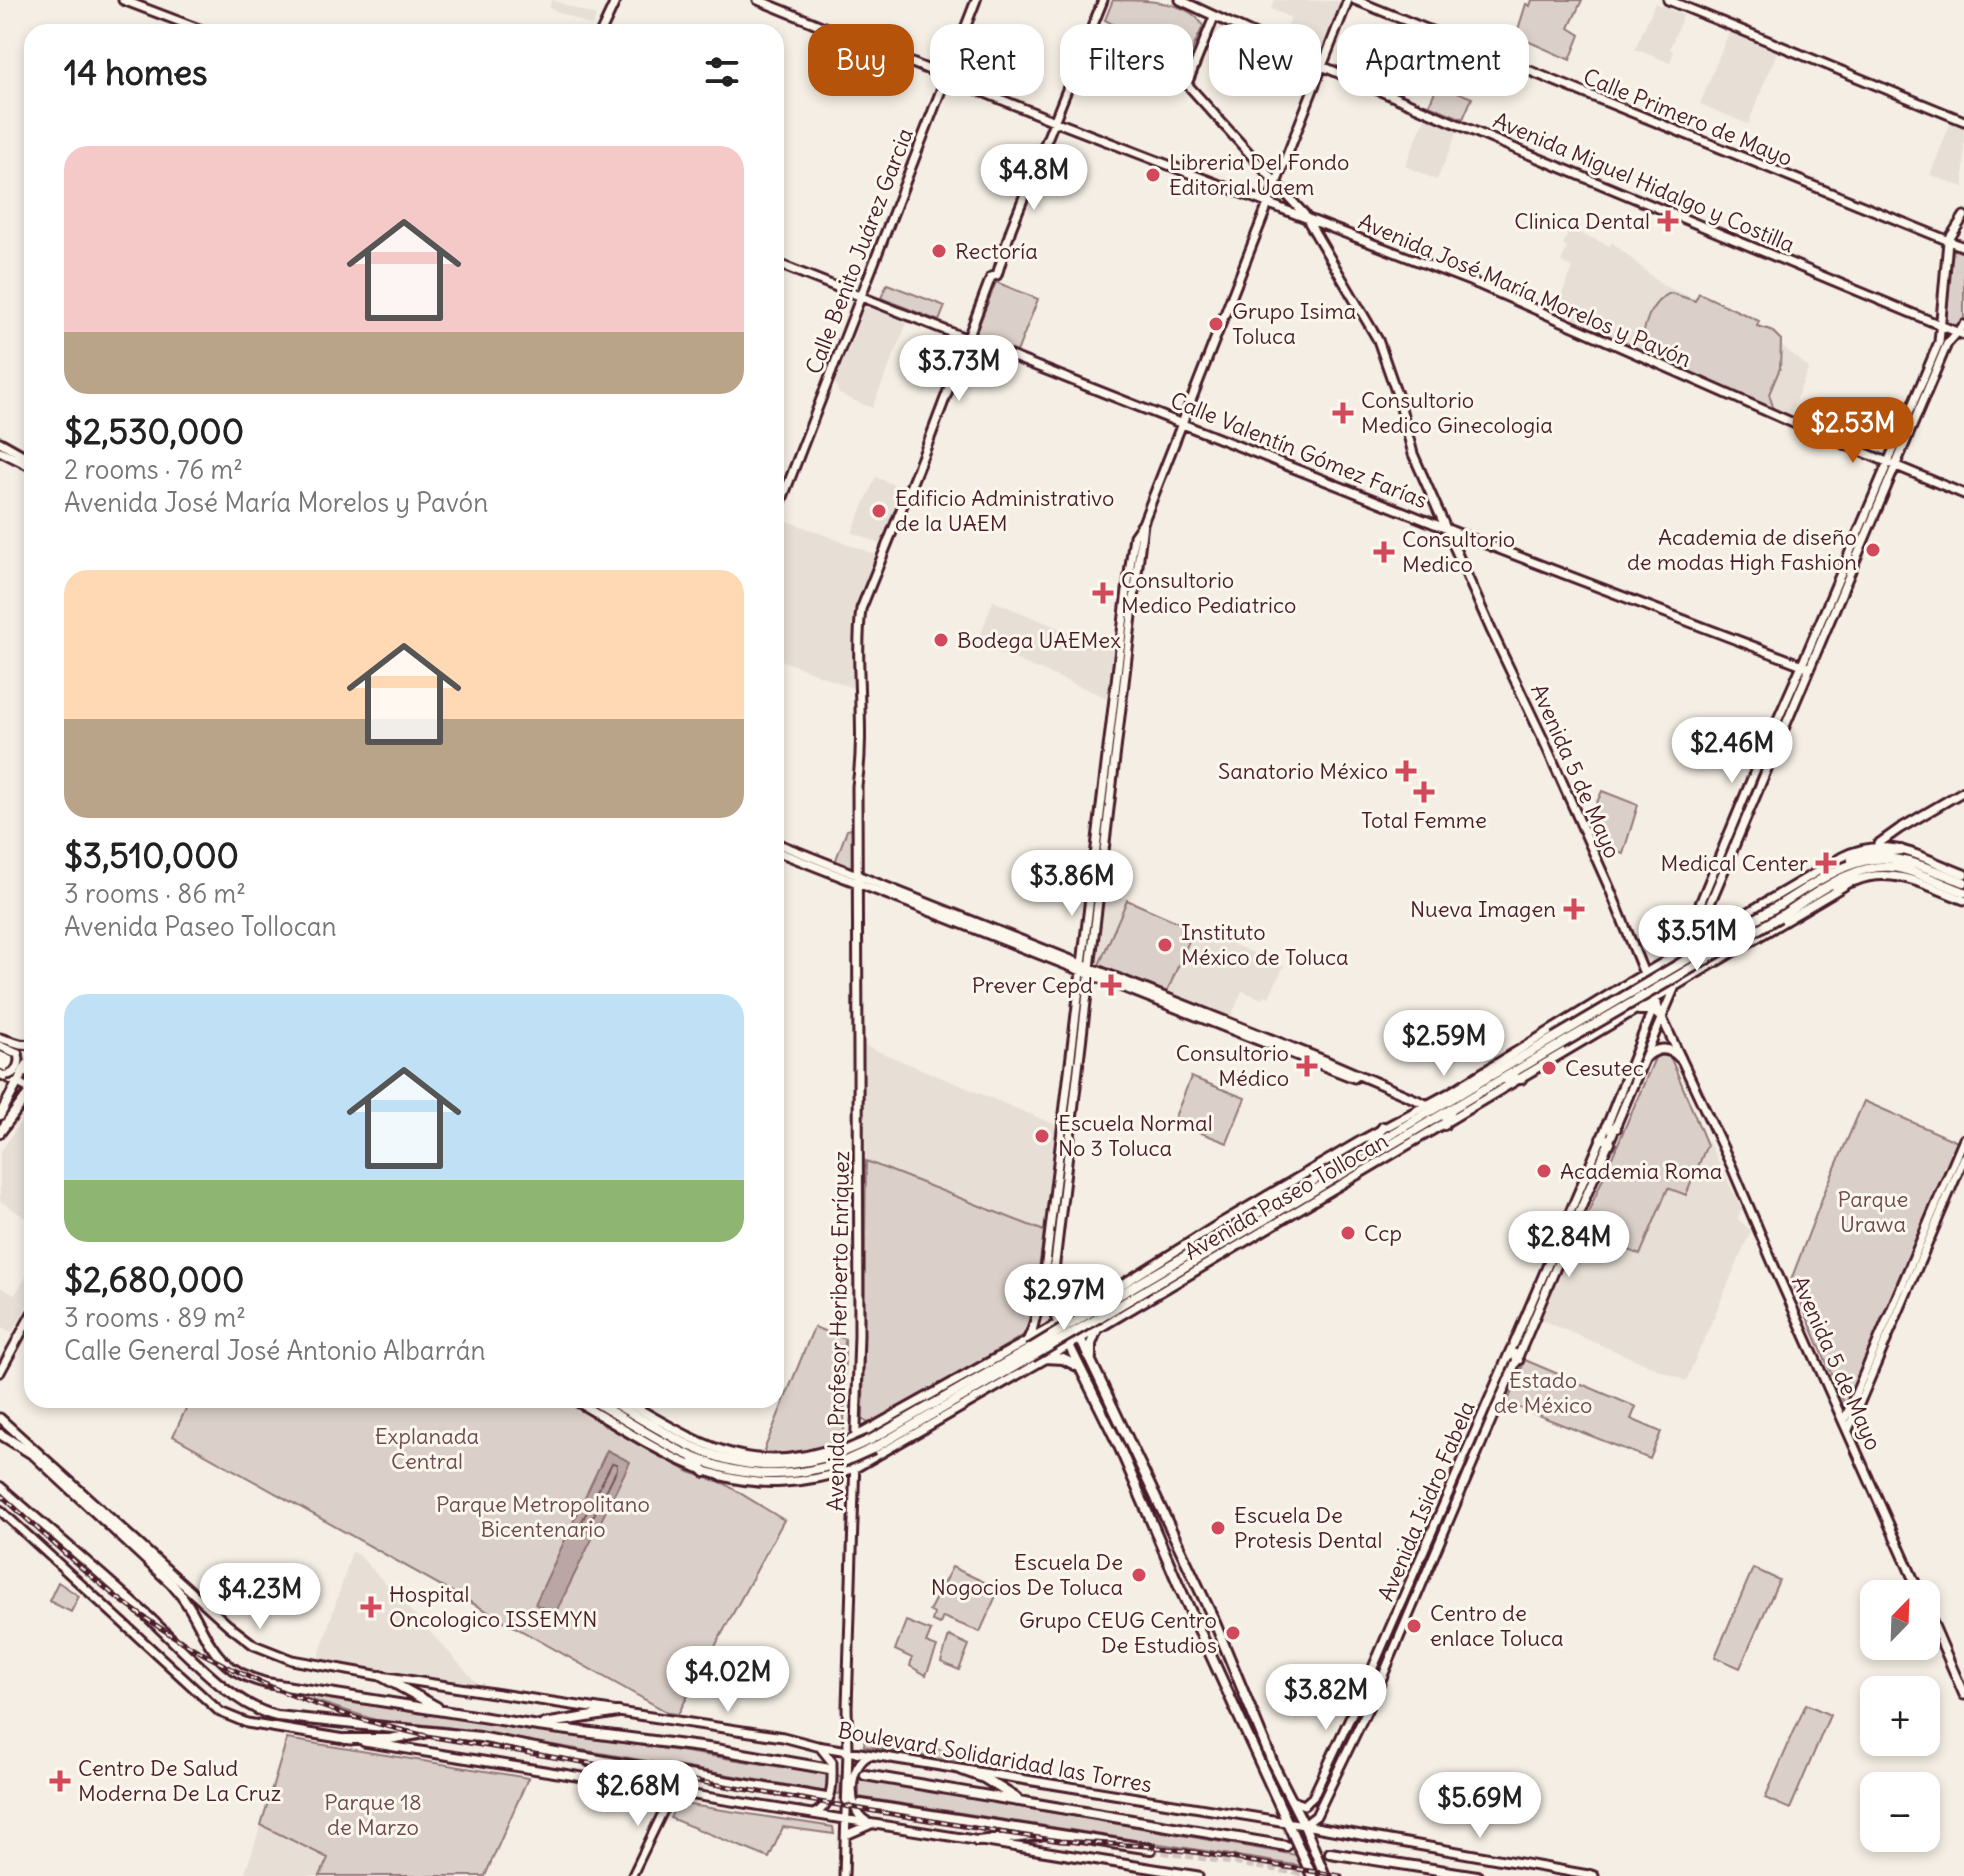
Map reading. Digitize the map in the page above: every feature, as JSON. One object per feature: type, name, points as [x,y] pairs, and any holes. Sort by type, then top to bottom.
[{"type":"main road","points":[[123,0],[186,24]]},
{"type":"main road","points":[[605,24],[616,0]]},
{"type":"main road","name":"Avenida José María Morelos y Pavón","points":[[758,0],[930,71]]},
{"type":"main road","name":"Calle Benito Juárez Garcia","points":[[966,24],[976,0]]},
{"type":"main road","name":"Avenida Profesor Heriberto Enríquez","points":[[844,1876],[859,1335],[857,786],[862,757],[861,609],[991,277],[997,275],[1011,229],[1103,0]]},
{"type":"main road","name":"Avenida Miguel Hidalgo y Costilla","points":[[1180,0],[1322,66],[1960,334]]},
{"type":"main road","points":[[1323,1872],[1213,1618],[1056,1288],[1054,1271],[1134,536],[1143,523],[1227,314],[1348,0]]},
{"type":"main road","name":"Calle Primero de Mayo","points":[[1355,0],[1964,247]]},
{"type":"main road","points":[[1668,0],[1964,121]]},
{"type":"main road","name":"Avenida 5 de Mayo","points":[[1214,17],[1187,84],[1276,181],[1308,221],[1378,340],[1399,400],[1413,454],[1609,887],[1662,1018],[1728,1156],[1914,1580]]},
{"type":"main road","name":"Calle Benito Juárez Garcia","points":[[784,494],[938,96]]},
{"type":"main road","name":"Avenida José María Morelos y Pavón","points":[[992,96],[1308,221],[1480,285],[1964,494]]},
{"type":"main road","name":"Avenida Isidro Fabela","points":[[1892,464],[1937,347],[1942,325],[1948,241],[1964,216]]},
{"type":"main road","name":"Calle Valentín Gómez Farías","points":[[784,266],[1806,667]]},
{"type":"main road","name":"Avenida Isidro Fabela","points":[[1291,1800],[1304,1805],[1313,1797],[1368,1679],[1605,1141],[1647,1056],[1892,464],[1947,344],[1960,334],[1964,325]]},
{"type":"main road","points":[[0,442],[24,456]]},
{"type":"main road","points":[[0,451],[24,463]]},
{"type":"main road","points":[[1031,1343],[1045,1282],[1143,523]]},
{"type":"main road","points":[[1129,574],[1138,575]]},
{"type":"main road","name":"Avenida Isidro Fabela","points":[[1612,1126],[1656,1000],[1680,953],[1755,771],[1806,667]]},
{"type":"main road","points":[[1876,846],[1964,791]]},
{"type":"main road","name":"Avenida Paseo Tollocan","points":[[1094,1308],[1268,1196],[1383,1127],[1473,1079],[1842,857],[1876,846],[1901,850],[1964,874]]},
{"type":"main road","points":[[784,847],[858,880]]},
{"type":"main road","points":[[1846,867],[1856,857],[1865,854],[1901,850]]},
{"type":"main road","points":[[784,854],[1086,968],[1426,1104],[1449,1105],[1444,1125]]},
{"type":"main road","name":"Avenida Paseo Tollocan","points":[[637,1408],[682,1434],[726,1453],[773,1459],[809,1455],[856,1439],[1094,1308],[1367,1150],[1503,1079],[1558,1041],[1846,867],[1910,862],[1964,882]]},
{"type":"main road","name":"Avenida Paseo Tollocan","points":[[1776,912],[1875,863],[1902,869],[1964,892]]},
{"type":"main road","name":"Avenida Paseo Tollocan","points":[[606,1408],[694,1459],[724,1470],[782,1475],[821,1469],[872,1444],[1058,1323],[1277,1218],[1444,1125],[1858,879],[1877,875],[1896,876],[1964,900]]},
{"type":"main road","points":[[1817,894],[1858,879]]},
{"type":"main road","points":[[1701,924],[1708,936],[1703,948],[1705,955],[1718,963]]},
{"type":"main road","points":[[1620,988],[1634,994],[1638,1003],[1636,1012],[1652,1010],[1662,1018]]},
{"type":"main road","points":[[0,1038],[24,1044]]},
{"type":"main road","name":"Avenida Paseo Tollocan","points":[[588,1408],[665,1453],[708,1473],[738,1480],[783,1483],[855,1468],[1099,1328],[1277,1218],[1490,1075],[1558,1041]]},
{"type":"main road","points":[[0,1046],[18,1054],[19,1061],[12,1074],[2,1074]]},
{"type":"main road","points":[[1647,1056],[1662,1049],[1670,1050],[1680,1058]]},
{"type":"main road","points":[[0,1056],[24,1062]]},
{"type":"main road","points":[[0,1064],[24,1075]]},
{"type":"main road","points":[[0,1115],[24,1073]]},
{"type":"main road","points":[[2,1074],[24,1084]]},
{"type":"main road","points":[[1473,1079],[1490,1075]]},
{"type":"main road","points":[[1503,1079],[1521,1079]]},
{"type":"main road","points":[[0,1132],[24,1100]]},
{"type":"main road","points":[[1367,1150],[1383,1127]]},
{"type":"main road","points":[[1848,1430],[1964,1139]]},
{"type":"main road","name":"Avenida Isidro Fabela","points":[[1304,1825],[1316,1816],[1379,1685],[1513,1352],[1605,1141]]},
{"type":"main road","points":[[1844,1421],[1964,1158]]},
{"type":"main road","points":[[1268,1196],[1285,1196]]},
{"type":"main road","points":[[1045,1282],[1067,1345],[1123,1456],[1312,1876]]},
{"type":"main road","points":[[1056,1288],[1094,1308],[1087,1316],[1099,1328],[1091,1344],[1091,1362]]},
{"type":"main road","points":[[0,1372],[24,1328]]},
{"type":"main road","points":[[1031,1343],[1045,1336],[1053,1348],[1047,1356],[1063,1359],[1082,1370]]},
{"type":"main road","points":[[1832,1396],[1842,1402],[1852,1402]]},
{"type":"main road","name":"Avenida Paseo Tollocan","points":[[622,1408],[711,1456],[753,1466],[842,1458]]},
{"type":"main road","name":"Boulevard Solidaridad las Torres","points":[[0,1418],[189,1592],[254,1645],[292,1660],[783,1737],[817,1746],[1287,1822],[1593,1876]]},
{"type":"main road","points":[[663,1432],[682,1434]]},
{"type":"main road","name":"Boulevard Solidaridad las Torres","points":[[0,1434],[34,1455],[172,1584],[187,1602],[216,1656],[248,1677],[266,1683],[538,1726],[703,1747],[830,1769]]},
{"type":"main road","points":[[694,1459],[708,1473],[724,1470]]},
{"type":"main road","points":[[0,1487],[247,1705],[277,1716],[480,1737],[826,1798]]},
{"type":"main road","points":[[0,1510],[220,1712],[247,1723],[1198,1876]]},
{"type":"main road","points":[[1940,1639],[1964,1695]]},
{"type":"main road","points":[[381,1676],[445,1711]]},
{"type":"main road","points":[[538,1726],[618,1712]]},
{"type":"main road","points":[[346,1739],[398,1739],[430,1731]]},
{"type":"main road","points":[[812,1815],[826,1806],[832,1791],[832,1762],[827,1752],[817,1746]]},
{"type":"main road","points":[[871,1824],[854,1811],[854,1772],[858,1762],[872,1754]]},
{"type":"main road","points":[[581,1757],[642,1788]]},
{"type":"main road","points":[[962,1770],[984,1778],[1014,1797],[1032,1804]]},
{"type":"main road","name":"Boulevard Solidaridad las Torres","points":[[865,1775],[1286,1846]]},
{"type":"main road","points":[[861,1804],[1151,1849]]},
{"type":"main road","points":[[846,1835],[871,1824]]},
{"type":"main road","points":[[977,1841],[1066,1835]]},
{"type":"main road","points":[[1330,1853],[1477,1876]]},
{"type":"street","points":[[632,1876],[672,1793]]},
{"type":"shaded area","points":[[552,0],[596,16],[593,24],[587,24],[549,8]]},
{"type":"shaded area","points":[[1275,0],[1345,1],[1321,54],[1321,24],[1288,24],[1291,18],[1271,9]]},
{"type":"shaded area","points":[[1655,3],[1683,15],[1670,48],[1673,52],[1670,63],[1635,49]]},
{"type":"shaded area","points":[[1729,32],[1777,52],[1748,124],[1700,104]]},
{"type":"shaded area","points":[[1426,116],[1458,130],[1437,180],[1405,166]]},
{"type":"shaded area","points":[[1951,122],[1964,127],[1964,187],[1930,175]]},
{"type":"shaded area","points":[[1570,229],[1610,246],[1612,242],[1662,285],[1757,325],[1809,368],[1788,418],[1555,310],[1573,268],[1561,262],[1567,248],[1563,245]]},
{"type":"shaded area","points":[[865,306],[874,310],[876,306],[908,321],[872,408],[839,394],[835,383]]},
{"type":"shaded area","name":"Edificio Administrativo de la UAEM","points":[[876,477],[906,490],[883,545],[852,532]]},
{"type":"shaded area","points":[[784,519],[879,556],[855,617],[855,689],[784,661]]},
{"type":"shaded area","points":[[993,601],[1114,651],[1108,698],[977,644]]},
{"type":"shaded area","name":"Instituto México de Toluca","points":[[1105,890],[1284,966],[1269,997],[1265,995],[1263,999],[1242,991],[1231,1017],[1099,965],[1096,961]]},
{"type":"shaded area","points":[[863,1045],[1056,1125],[1044,1231],[866,1161]]},
{"type":"shaded area","points":[[24,1117],[24,1217],[0,1201],[0,1153]]},
{"type":"shaded area","points":[[1708,1141],[1742,1209],[1738,1219],[1751,1231],[1686,1381],[1539,1319],[1575,1232],[1581,1229],[1640,1255],[1669,1188],[1686,1194]]},
{"type":"shaded area","points":[[24,1280],[24,1311],[12,1333],[0,1327],[0,1287],[15,1295]]},
{"type":"shaded area","name":"Hospital Oncologico ISSEMYN","points":[[352,1552],[360,1556],[478,1684],[318,1659]]},
{"type":"shaded area","points":[[261,1825],[328,1858],[320,1876],[244,1876]]},
{"type":"green space","points":[[1113,0],[1137,0],[1176,6],[1197,17],[1203,26],[1193,48],[1193,24],[1112,24],[1105,20]]},
{"type":"green space","points":[[1532,0],[1582,0],[1569,28],[1580,35],[1570,60],[1529,42],[1529,24],[1520,24],[1526,4],[1530,6]]},
{"type":"green space","points":[[1433,96],[1472,98],[1463,119],[1429,105]]},
{"type":"green space","points":[[1952,249],[1964,253],[1964,322],[1959,327],[1946,322]]},
{"type":"green space","points":[[996,282],[1038,299],[1017,352],[975,335]]},
{"type":"green space","points":[[887,284],[945,306],[939,321],[881,298]]},
{"type":"green space","points":[[1671,293],[1695,301],[1699,293],[1759,321],[1757,326],[1771,330],[1781,340],[1780,368],[1769,394],[1774,410],[1644,354],[1643,336],[1648,318],[1657,303]]},
{"type":"green space","points":[[1602,791],[1638,805],[1623,854],[1593,843],[1586,827]]},
{"type":"green space","points":[[851,829],[852,872],[834,865],[847,830]]},
{"type":"green space","points":[[1127,900],[1194,929],[1167,992],[1099,965]]},
{"type":"green space","points":[[1660,1055],[1670,1057],[1707,1145],[1686,1195],[1668,1188],[1640,1255],[1581,1229],[1655,1058]]},
{"type":"green space","points":[[1191,1077],[1245,1098],[1227,1143],[1173,1122]]},
{"type":"green space","name":"Parque Urawa","points":[[1864,1101],[1960,1143],[1849,1403],[1843,1401],[1791,1280]]},
{"type":"green space","points":[[866,1161],[1044,1231],[1032,1323],[1027,1333],[872,1425],[863,1420]]},
{"type":"green space","points":[[814,1327],[845,1339],[844,1437],[825,1448],[768,1455],[764,1450],[781,1408],[784,1408],[784,1401]]},
{"type":"green space","name":"Estado de México","points":[[1525,1360],[1636,1407],[1631,1419],[1661,1432],[1650,1459],[1507,1403]]},
{"type":"green space","name":"Parque Metropolitano Bicentenario","points":[[186,1408],[578,1408],[689,1472],[725,1484],[784,1520],[678,1714],[669,1713],[173,1436]]},
{"type":"green space","points":[[952,1567],[999,1589],[980,1632],[943,1617],[940,1624],[932,1621],[934,1614],[929,1611]]},
{"type":"green space","points":[[1753,1568],[1779,1580],[1740,1668],[1715,1657]]},
{"type":"green space","points":[[58,1582],[79,1596],[71,1612],[49,1601]]},
{"type":"green space","points":[[906,1621],[931,1631],[926,1643],[937,1647],[926,1675],[910,1666],[912,1658],[895,1650]]},
{"type":"green space","points":[[949,1636],[969,1645],[959,1670],[941,1662]]},
{"type":"green space","points":[[304,1693],[841,1776],[840,1794],[447,1727],[376,1720],[302,1697]]},
{"type":"green space","points":[[1806,1704],[1830,1715],[1790,1809],[1765,1798]]},
{"type":"green space","points":[[865,1737],[977,1756],[976,1765],[864,1746]]},
{"type":"green space","name":"Parque 18 de Marzo","points":[[287,1739],[528,1778],[485,1876],[320,1876],[328,1858],[261,1825]]},
{"type":"green space","points":[[859,1779],[1296,1855],[1301,1866],[859,1797]]},
{"type":"green space","points":[[677,1803],[833,1827],[834,1834],[783,1827],[769,1858],[670,1818]]},
{"type":"water","points":[[607,1450],[630,1462],[555,1614],[535,1604]]},
{"type":"tunnel","points":[[830,1769],[865,1775]]},
{"type":"tunnel","points":[[826,1798],[853,1802]]},
{"type":"tunnel","points":[[1286,1846],[1330,1853]]},
{"type":"tunnel","points":[[1151,1849],[1325,1876]]},
{"type":"railway","points":[[0,1494],[60,1550],[123,1602],[193,1648],[268,1686],[386,1726],[427,1736],[993,1831],[1060,1841],[1194,1852],[1341,1876]]},
{"type":"place","name":"Libreria Del Fondo Editorial Uaem","points":[[1153,175]]},
{"type":"place","name":"Clinica Dental","points":[[1668,221]]},
{"type":"place","name":"Rectoría","points":[[939,251]]},
{"type":"place","name":"Grupo Isima Toluca","points":[[1216,324]]},
{"type":"place","name":"Consultorio Medico Ginecologia","points":[[1343,413]]},
{"type":"place","name":"Edificio Administrativo de la UAEM","points":[[879,511]]},
{"type":"place","name":"Academia de diseño de modas High Fashion","points":[[1873,550]]},
{"type":"place","name":"Consultorio Medico","points":[[1384,552]]},
{"type":"place","name":"Consultorio Medico Pediatrico","points":[[1103,593]]},
{"type":"place","name":"Bodega UAEMex","points":[[941,640]]},
{"type":"place","name":"Sanatorio México","points":[[1406,771]]},
{"type":"place","name":"Total Femme","points":[[1424,792]]},
{"type":"place","name":"Medical Center","points":[[1826,863]]},
{"type":"place","name":"Nueva Imagen","points":[[1574,909]]},
{"type":"place","name":"Instituto México de Toluca","points":[[1165,945]]},
{"type":"place","name":"Prever Cepd","points":[[1111,985]]},
{"type":"place","name":"Consultorio Médico","points":[[1307,1066]]},
{"type":"place","name":"Cesutec","points":[[1549,1068]]},
{"type":"place","name":"Escuela Normal No 3 Toluca","points":[[1042,1136]]},
{"type":"place","name":"Academia Roma","points":[[1544,1171]]},
{"type":"place","name":"Ccp","points":[[1348,1233]]},
{"type":"place","name":"Escuela De Protesis Dental","points":[[1218,1528]]},
{"type":"place","name":"Escuela De Nogocios De Toluca","points":[[1139,1575]]},
{"type":"place","name":"Hospital Oncologico ISSEMYN","points":[[371,1607]]},
{"type":"place","name":"Centro de enlace Toluca","points":[[1414,1626]]},
{"type":"place","name":"Grupo CEUG Centro De Estudios","points":[[1233,1633]]},
{"type":"place","name":"Centro De Salud Moderna De La Cruz","points":[[60,1781]]},
{"type":"park label","name":"Explanada Central","points":[[427,1448]]}]
